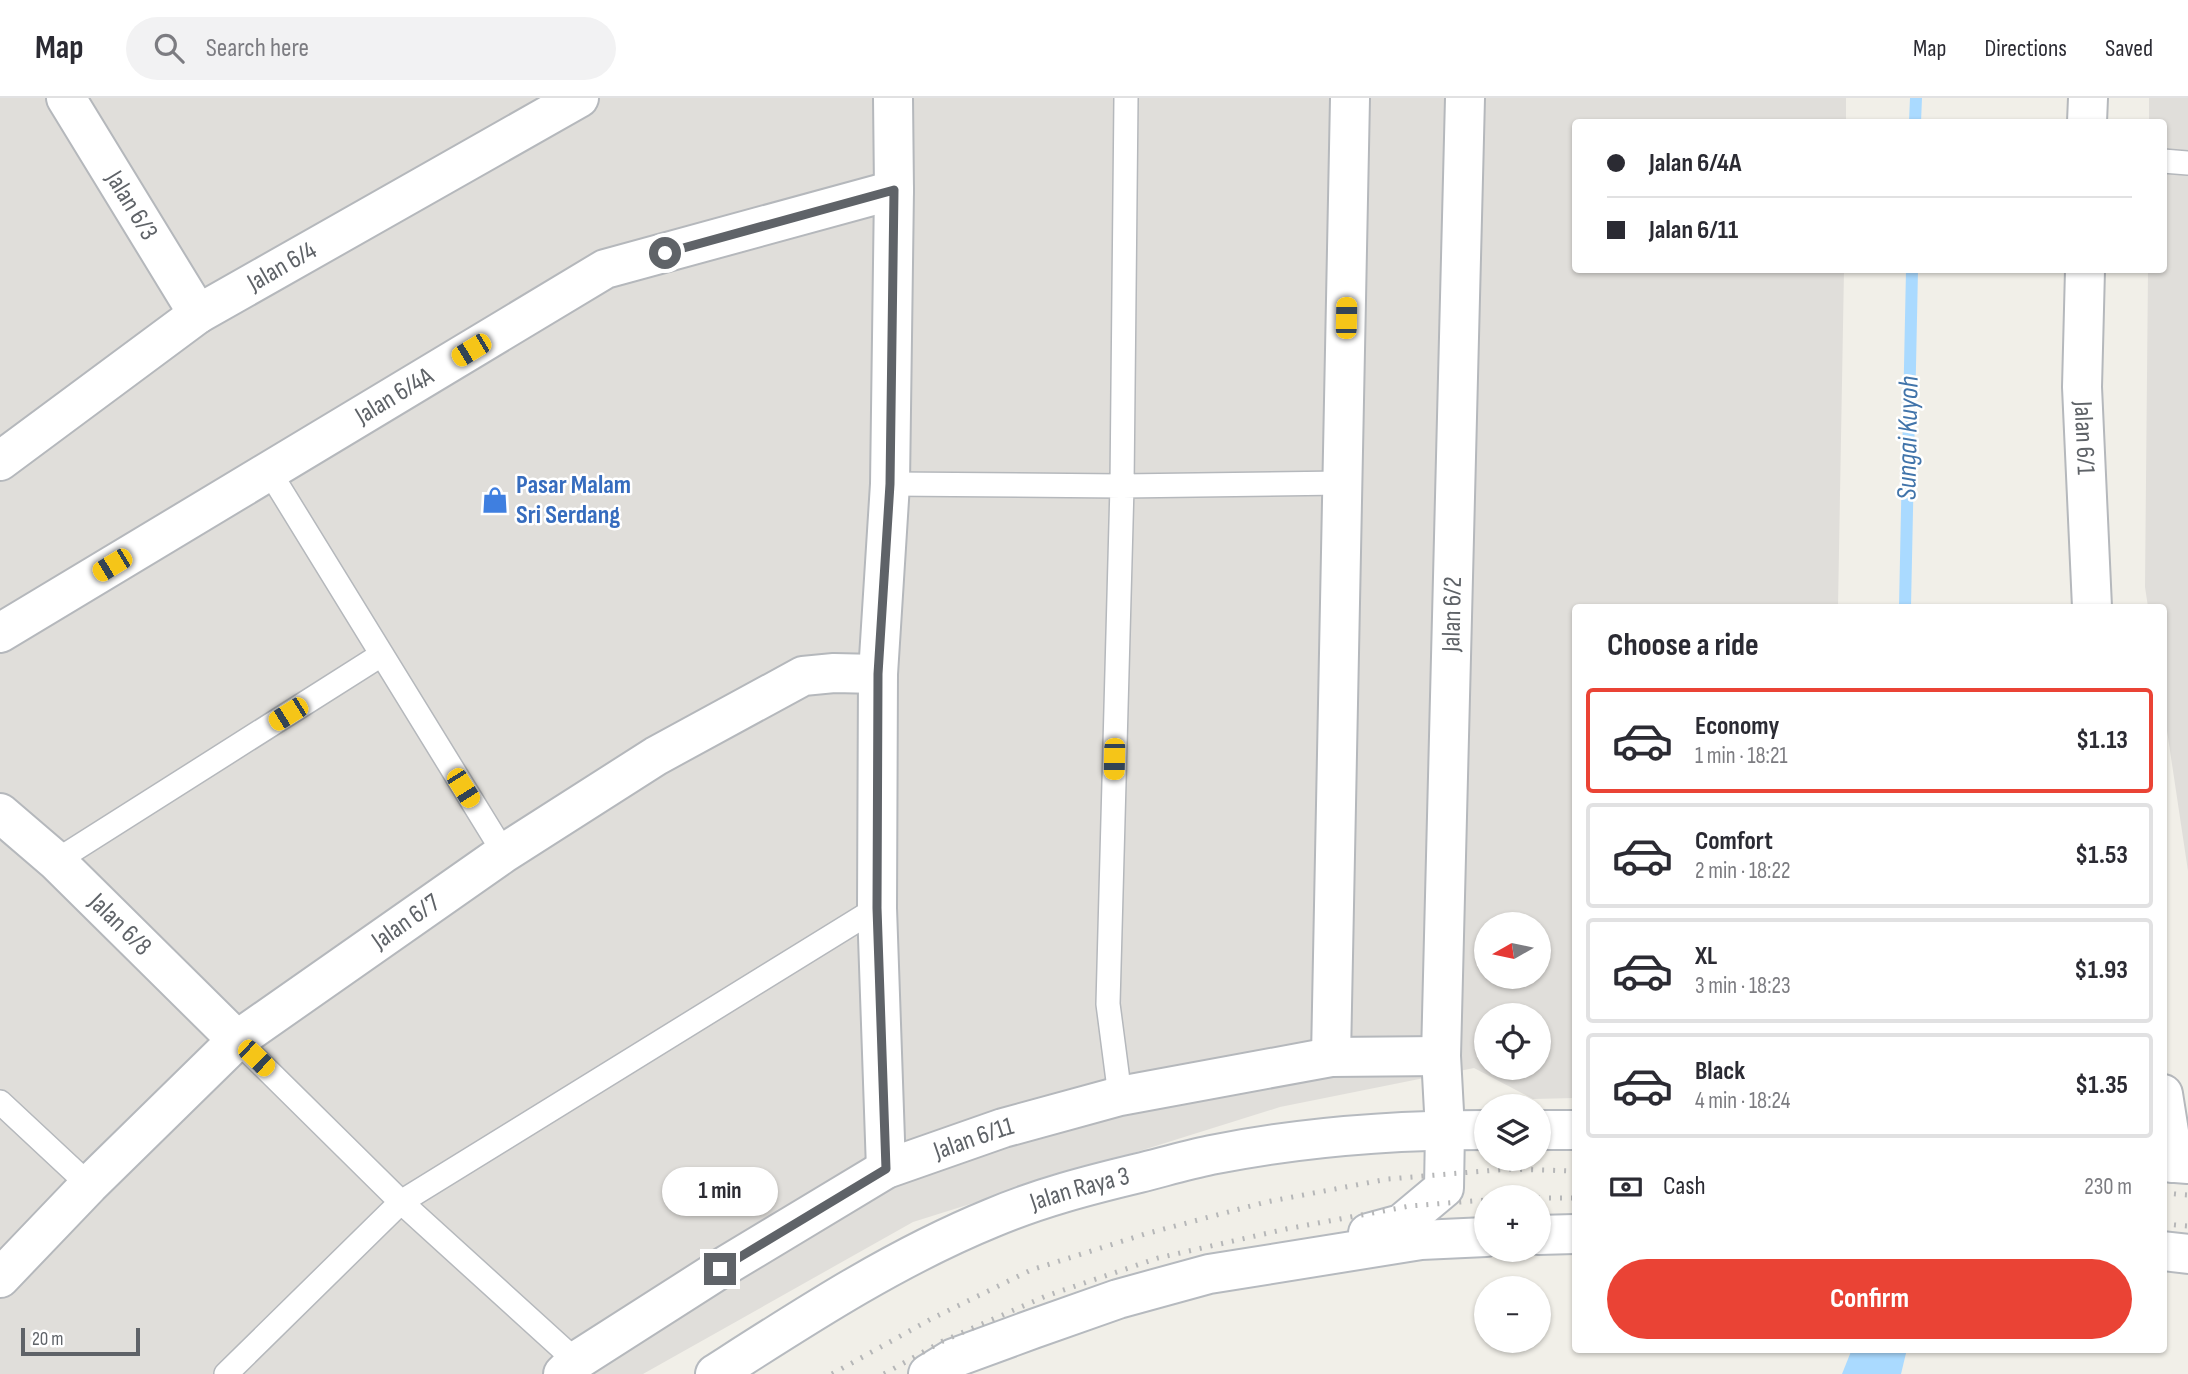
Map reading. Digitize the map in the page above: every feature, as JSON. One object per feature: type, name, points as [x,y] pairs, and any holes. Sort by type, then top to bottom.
[{"type":"street","name":"Jalan 6/3","points":[[66,98],[198,314]]},
{"type":"street","name":"Jalan 6/4","points":[[0,461],[198,314],[579,98]]},
{"type":"street","points":[[886,1169],[877,908],[878,674],[890,484],[894,190],[892,98]]},
{"type":"street","points":[[1331,1057],[1350,98]]},
{"type":"street","name":"Jalan 6/2","points":[[1209,1274],[1401,1224],[1444,1188],[1445,1130],[1441,1056],[1465,98]]},
{"type":"street","points":[[2087,119],[2088,98]]},
{"type":"street","name":"Jalan 6/4A","points":[[0,633],[605,269],[894,190]]},
{"type":"street","name":"Jalan 6/1","points":[[2085,273],[2082,387],[2092,604]]},
{"type":"street","name":"Jalan 6/7","points":[[0,1278],[89,1185],[237,1040],[504,853],[656,756],[803,676],[834,673],[878,674]]},
{"type":"street","name":"Jalan 6/8","points":[[0,813],[57,861],[237,1040]]},
{"type":"street","name":"Jalan 6/11","points":[[569,1368],[720,1269],[886,1169],[1003,1128],[1120,1097],[1331,1057],[1441,1056]]},
{"type":"street","points":[[2167,1117],[2175,1163]]},
{"type":"street","name":"Jalan Raya 3","points":[[715,1374],[798,1320],[888,1268],[992,1218],[1079,1187],[1212,1155],[1341,1136],[1474,1130]]},
{"type":"street","points":[[1551,1130],[1572,1130]]},
{"type":"street","points":[[1551,1235],[1572,1234]]},
{"type":"street","points":[[928,1374],[954,1358],[1033,1329],[1118,1299],[1209,1274],[1421,1240],[1474,1238]]},
{"type":"street","points":[[2167,1251],[2188,1254]]},
{"type":"lane","points":[[1120,1097],[1108,1004],[1122,486],[1126,98]]},
{"type":"lane","points":[[2167,162],[2188,163]]},
{"type":"lane","points":[[269,471],[504,853]]},
{"type":"lane","points":[[890,484],[1122,486],[1342,483]]},
{"type":"lane","points":[[57,861],[381,655]]},
{"type":"lane","points":[[226,1374],[401,1202],[877,908]]},
{"type":"lane","points":[[237,1040],[569,1368]]},
{"type":"lane","points":[[0,1102],[89,1185]]},
{"type":"shaded area","points":[[0,98],[1846,98],[1846,119],[1572,119],[1572,273],[1844,273],[1838,604],[1572,604],[1572,1098],[1551,1099],[1551,1094],[1523,1094],[1497,1080],[1551,1080],[1551,1003],[1474,1003],[1474,1068],[1280,1107],[913,1222],[643,1374],[0,1374]]},
{"type":"shaded area","points":[[2149,98],[2188,98],[2188,871],[2167,731],[2167,604],[2148,604],[2145,587],[2148,273],[2167,273],[2167,119],[2149,119]]},
{"type":"water","points":[[1850,1353],[1906,1353],[1901,1374],[1842,1374]]},
{"type":"waterway","name":"Sungai Kuyoh","points":[[1915,119],[1916,98]]},
{"type":"waterway","name":"Sungai Kuyoh","points":[[1905,604],[1912,273]]},
{"type":"railway","points":[[832,1374],[931,1319],[1031,1270],[1145,1234],[1266,1202],[1388,1179],[1509,1169],[1572,1171]]},
{"type":"railway","points":[[2167,1193],[2188,1195]]},
{"type":"railway","points":[[1551,1198],[1572,1198]]},
{"type":"railway","points":[[884,1374],[943,1341],[1046,1296],[1158,1258],[1286,1229],[1410,1206],[1474,1201]]},
{"type":"railway","points":[[2167,1224],[2188,1226]]},
{"type":"place","name":"Pasar Malam Sri Serdang","points":[[495,500]]},
{"type":"route","points":[[665,253],[894,190],[890,484],[878,674],[877,908],[886,1169],[720,1269]]}]
